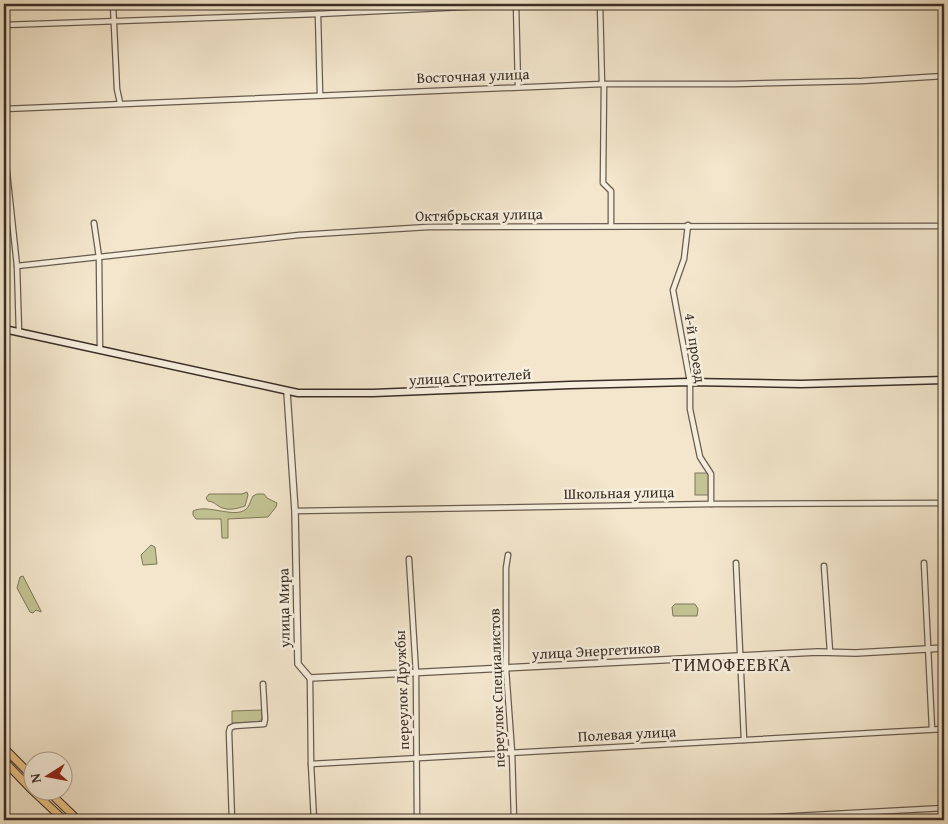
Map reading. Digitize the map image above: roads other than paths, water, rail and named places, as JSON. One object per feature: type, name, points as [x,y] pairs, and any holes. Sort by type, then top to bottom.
[{"type":"main road","name":"улица Строителей","points":[[4,329],[286,392],[373,393],[690,382],[800,384],[944,380]]},
{"type":"main road","points":[[4,748],[22,766]]},
{"type":"main road","points":[[4,762],[22,779]]},
{"type":"main road","points":[[45,802],[64,820]]},
{"type":"main road","points":[[59,802],[78,820]]},
{"type":"street","points":[[113,4],[117,89],[120,103]]},
{"type":"street","points":[[516,4],[518,87]]},
{"type":"street","points":[[4,25],[318,14],[526,4]]},
{"type":"street","points":[[600,4],[603,84],[603,183],[611,191],[611,226]]},
{"type":"street","points":[[318,14],[320,94]]},
{"type":"street","name":"Восточная улица","points":[[4,109],[320,94],[603,84],[813,82],[944,76]]},
{"type":"street","points":[[4,144],[17,266],[19,332]]},
{"type":"street","points":[[94,223],[99,257],[100,350]]},
{"type":"street","name":"4-й проезд","points":[[688,225],[684,259],[673,290],[690,382],[690,409],[700,457],[711,474],[711,504]]},
{"type":"street","name":"Октябрьская улица","points":[[17,266],[299,235],[428,227],[944,226]]},
{"type":"street","name":"улица Мира","points":[[286,392],[295,511],[298,664],[310,678],[314,820]]},
{"type":"street","name":"Школьная улица","points":[[295,511],[711,504],[944,503]]},
{"type":"street","name":"переулок Специалистов","points":[[508,555],[506,568],[506,669],[512,752],[514,820]]},
{"type":"street","name":"переулок Дружбы","points":[[409,559],[416,673],[417,820]]},
{"type":"street","points":[[736,563],[744,740]]},
{"type":"street","points":[[924,563],[932,729]]},
{"type":"street","points":[[824,566],[830,652]]},
{"type":"street","name":"улица Энергетиков","points":[[310,678],[740,656],[830,652],[856,653],[944,648]]},
{"type":"street","points":[[232,820],[229,732],[230,728],[234,726],[264,724],[263,684]]},
{"type":"street","name":"Полевая улица","points":[[311,764],[944,729]]},
{"type":"street","points":[[722,820],[944,808]]},
{"type":"district","name":"ТИМОФЕЕВКА","points":[[732,665]]}]
